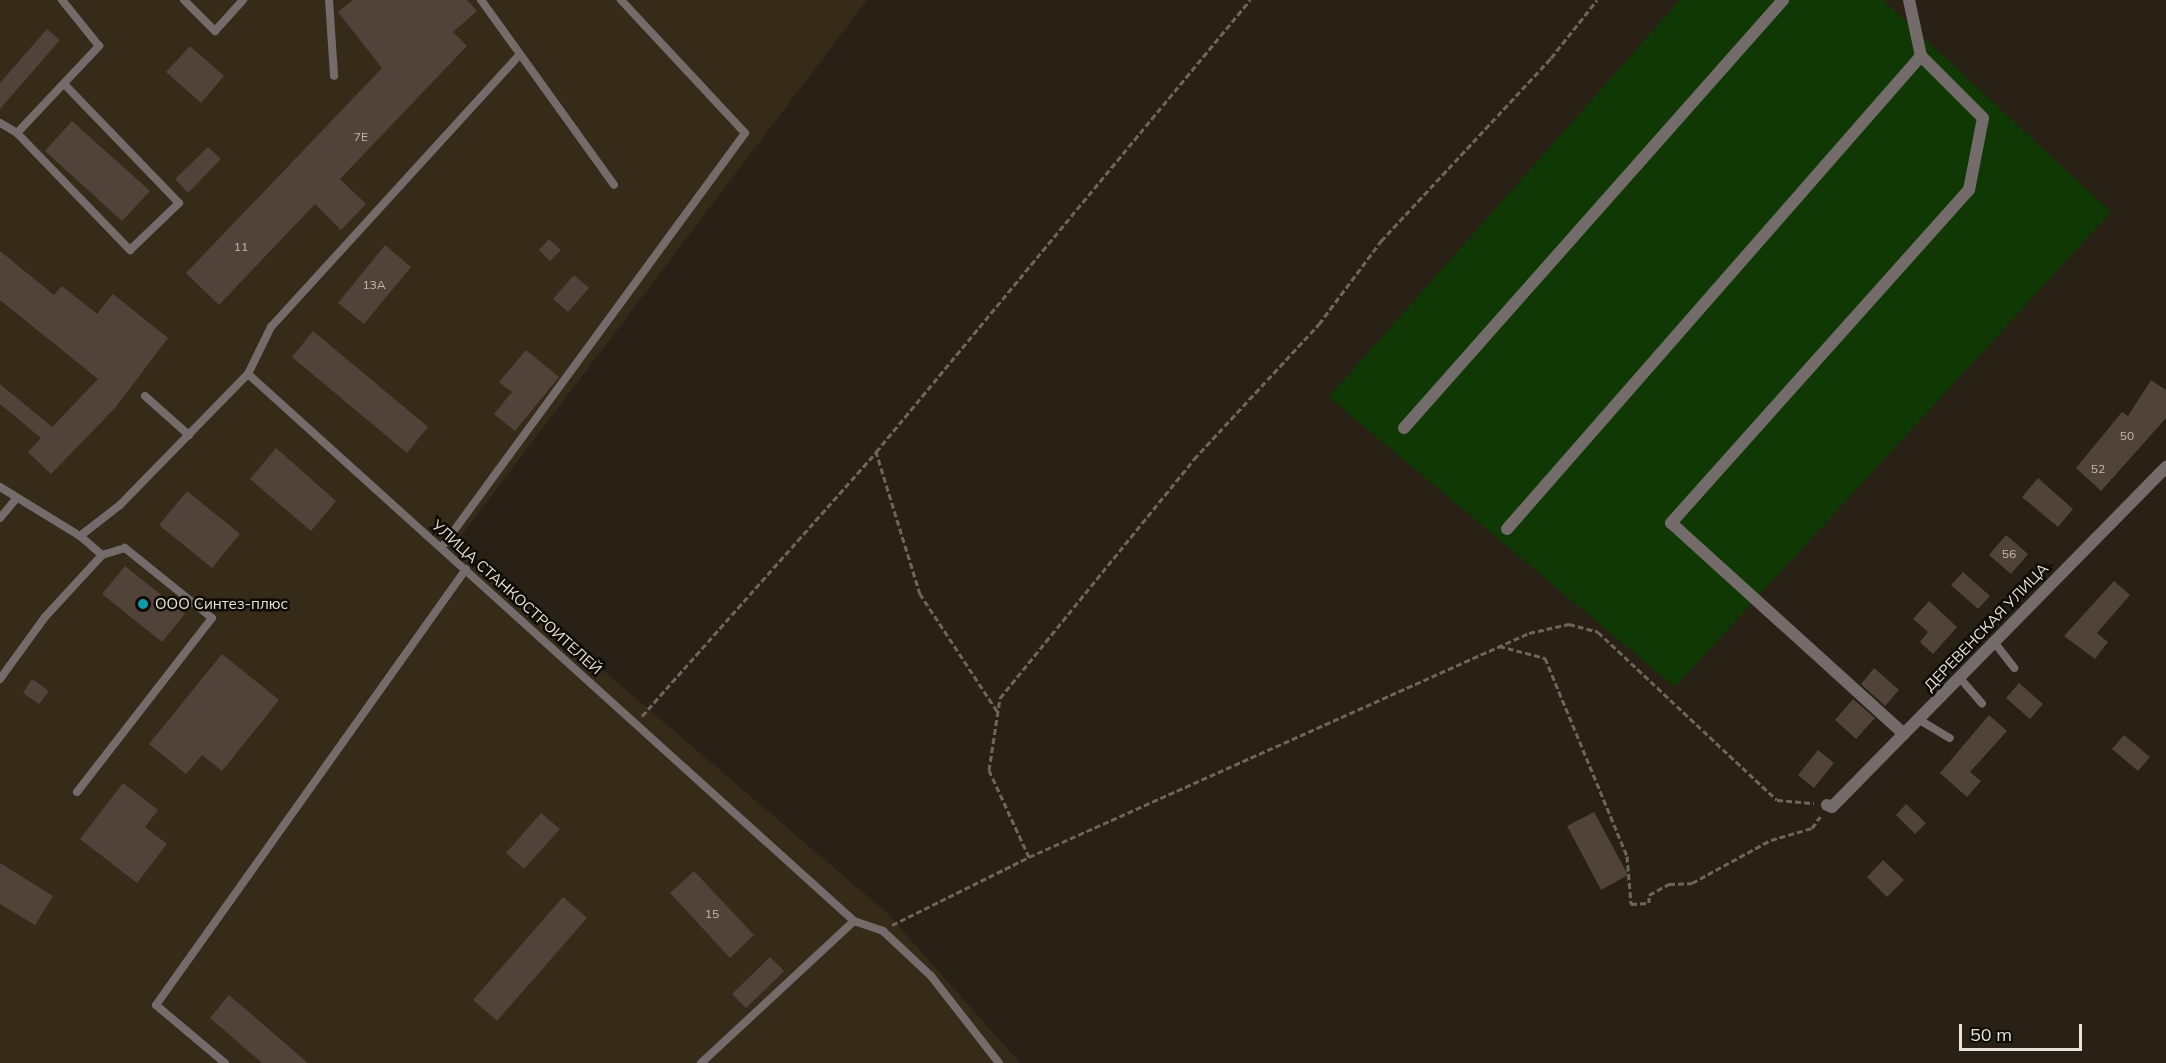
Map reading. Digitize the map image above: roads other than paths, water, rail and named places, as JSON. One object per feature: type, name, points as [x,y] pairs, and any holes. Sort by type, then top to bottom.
[{"type":"street","points":[[1404,428],[1783,0]]},
{"type":"street","points":[[1904,734],[1671,523],[1969,190],[1983,118],[1922,56],[1909,0]]},
{"type":"street","points":[[1507,530],[1922,56]]},
{"type":"street","name":"ДЕРЕВЕНСКАЯ УЛИЦА","points":[[1827,805],[1832,807],[2166,467]]},
{"type":"lane","points":[[17,133],[99,46],[62,0]]},
{"type":"lane","points":[[184,0],[215,31],[243,0]]},
{"type":"lane","points":[[328,0],[334,76]]},
{"type":"lane","points":[[481,0],[614,185]]},
{"type":"lane","points":[[442,547],[744,133],[621,0]]},
{"type":"lane","points":[[80,536],[120,505],[245,380],[271,327],[520,54]]},
{"type":"lane","points":[[0,123],[17,133],[130,250],[179,203],[64,84]]},
{"type":"lane","name":"УЛИЦА СТАНКОСТРОИТЕЛЕЙ","points":[[245,380],[248,374],[854,921]]},
{"type":"lane","points":[[145,396],[189,435]]},
{"type":"lane","points":[[0,487],[15,500],[80,536],[102,555]]},
{"type":"lane","points":[[0,518],[15,500]]},
{"type":"lane","points":[[0,679],[45,617],[102,555],[125,548],[212,618],[77,792]]},
{"type":"lane","points":[[225,1063],[156,1005],[466,569]]},
{"type":"lane","points":[[1994,642],[2014,668]]},
{"type":"lane","points":[[1959,677],[1982,704]]},
{"type":"lane","points":[[1918,719],[1950,738]]},
{"type":"lane","points":[[701,1063],[854,921],[883,931],[931,976],[999,1063]]},
{"type":"place","name":"ООО Синтез-плюс","points":[[143,604]]}]
